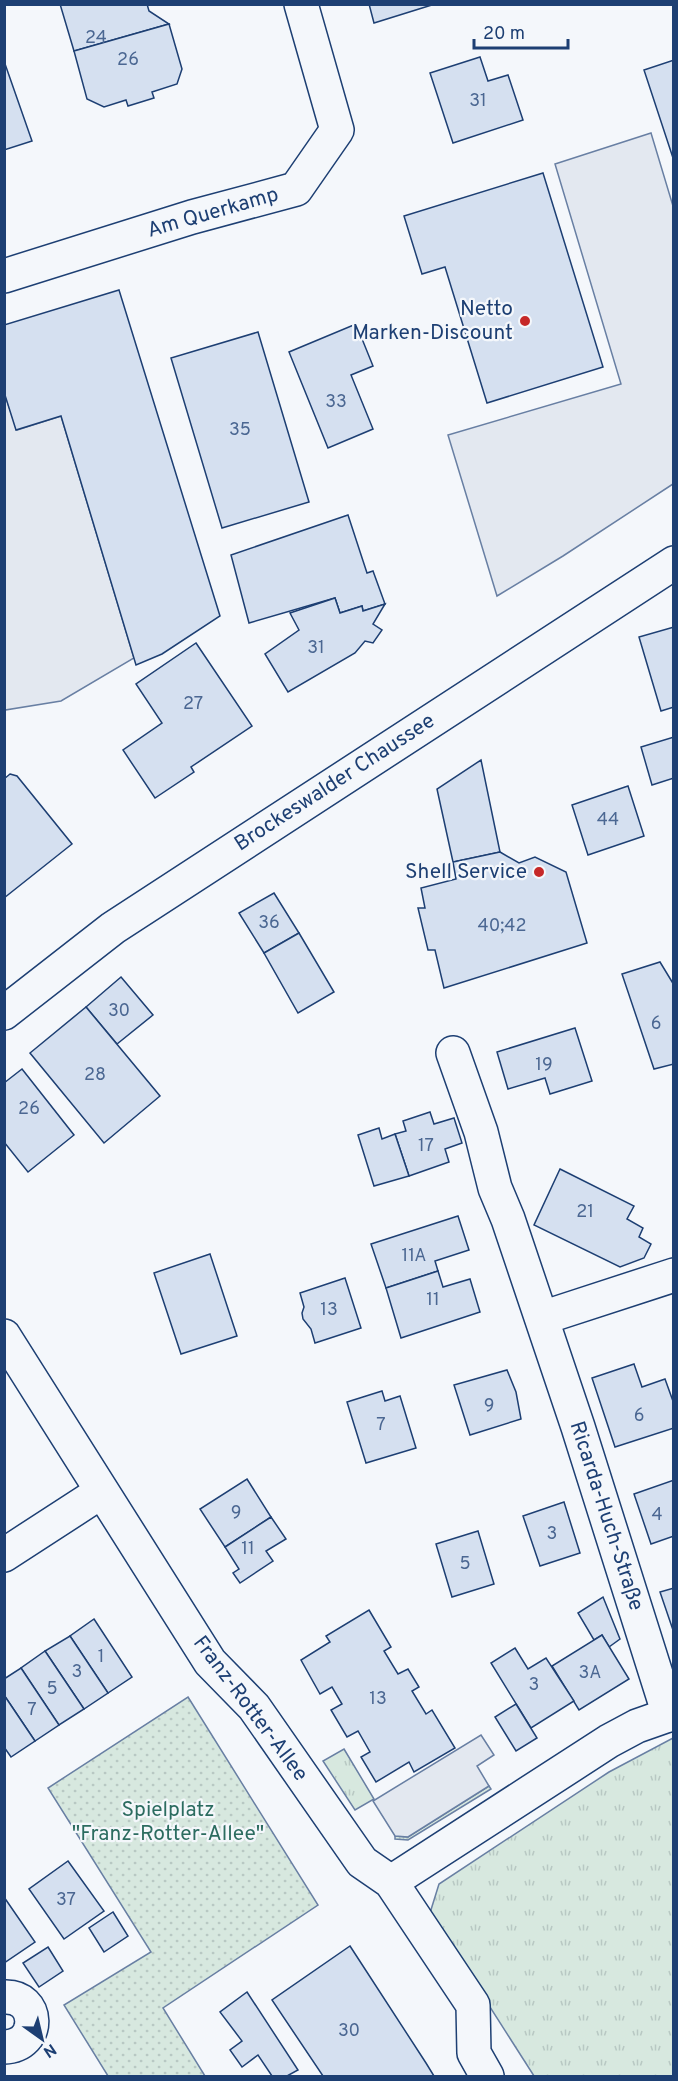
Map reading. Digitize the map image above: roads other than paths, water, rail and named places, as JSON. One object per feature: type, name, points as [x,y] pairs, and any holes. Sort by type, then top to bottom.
[{"type":"street","name":"Am Querkamp","points":[[4,276],[192,217],[296,189],[337,130],[301,4]]},
{"type":"street","name":"Brockeswalder Chaussee","points":[[4,1013],[112,928],[674,563]]},
{"type":"street","name":"Ricarda-Huch-Straße","points":[[453,1053],[482,1132],[495,1188],[542,1318],[671,1714]]},
{"type":"street","points":[[542,1318],[674,1275]]},
{"type":"street","name":"Franz-Rotter-Allee","points":[[4,1336],[210,1662],[255,1707],[362,1862],[391,1882],[473,2005],[474,2053],[487,2076]]},
{"type":"street","points":[[4,1554],[101,1492]]},
{"type":"street","points":[[391,1882],[609,1741],[637,1726],[671,1714]]},
{"type":"street","points":[[4,1997],[19,1999],[26,2004],[32,2019],[32,2028],[23,2042],[15,2046],[4,2047]]},
{"type":"place","name":"Netto Marken-Discount","points":[[525,321]]},
{"type":"place","name":"Shell Service","points":[[539,872]]},
{"type":"park label","name":"Spielplatz \"Franz-Rotter-Allee\"","points":[[168,1822]]}]
